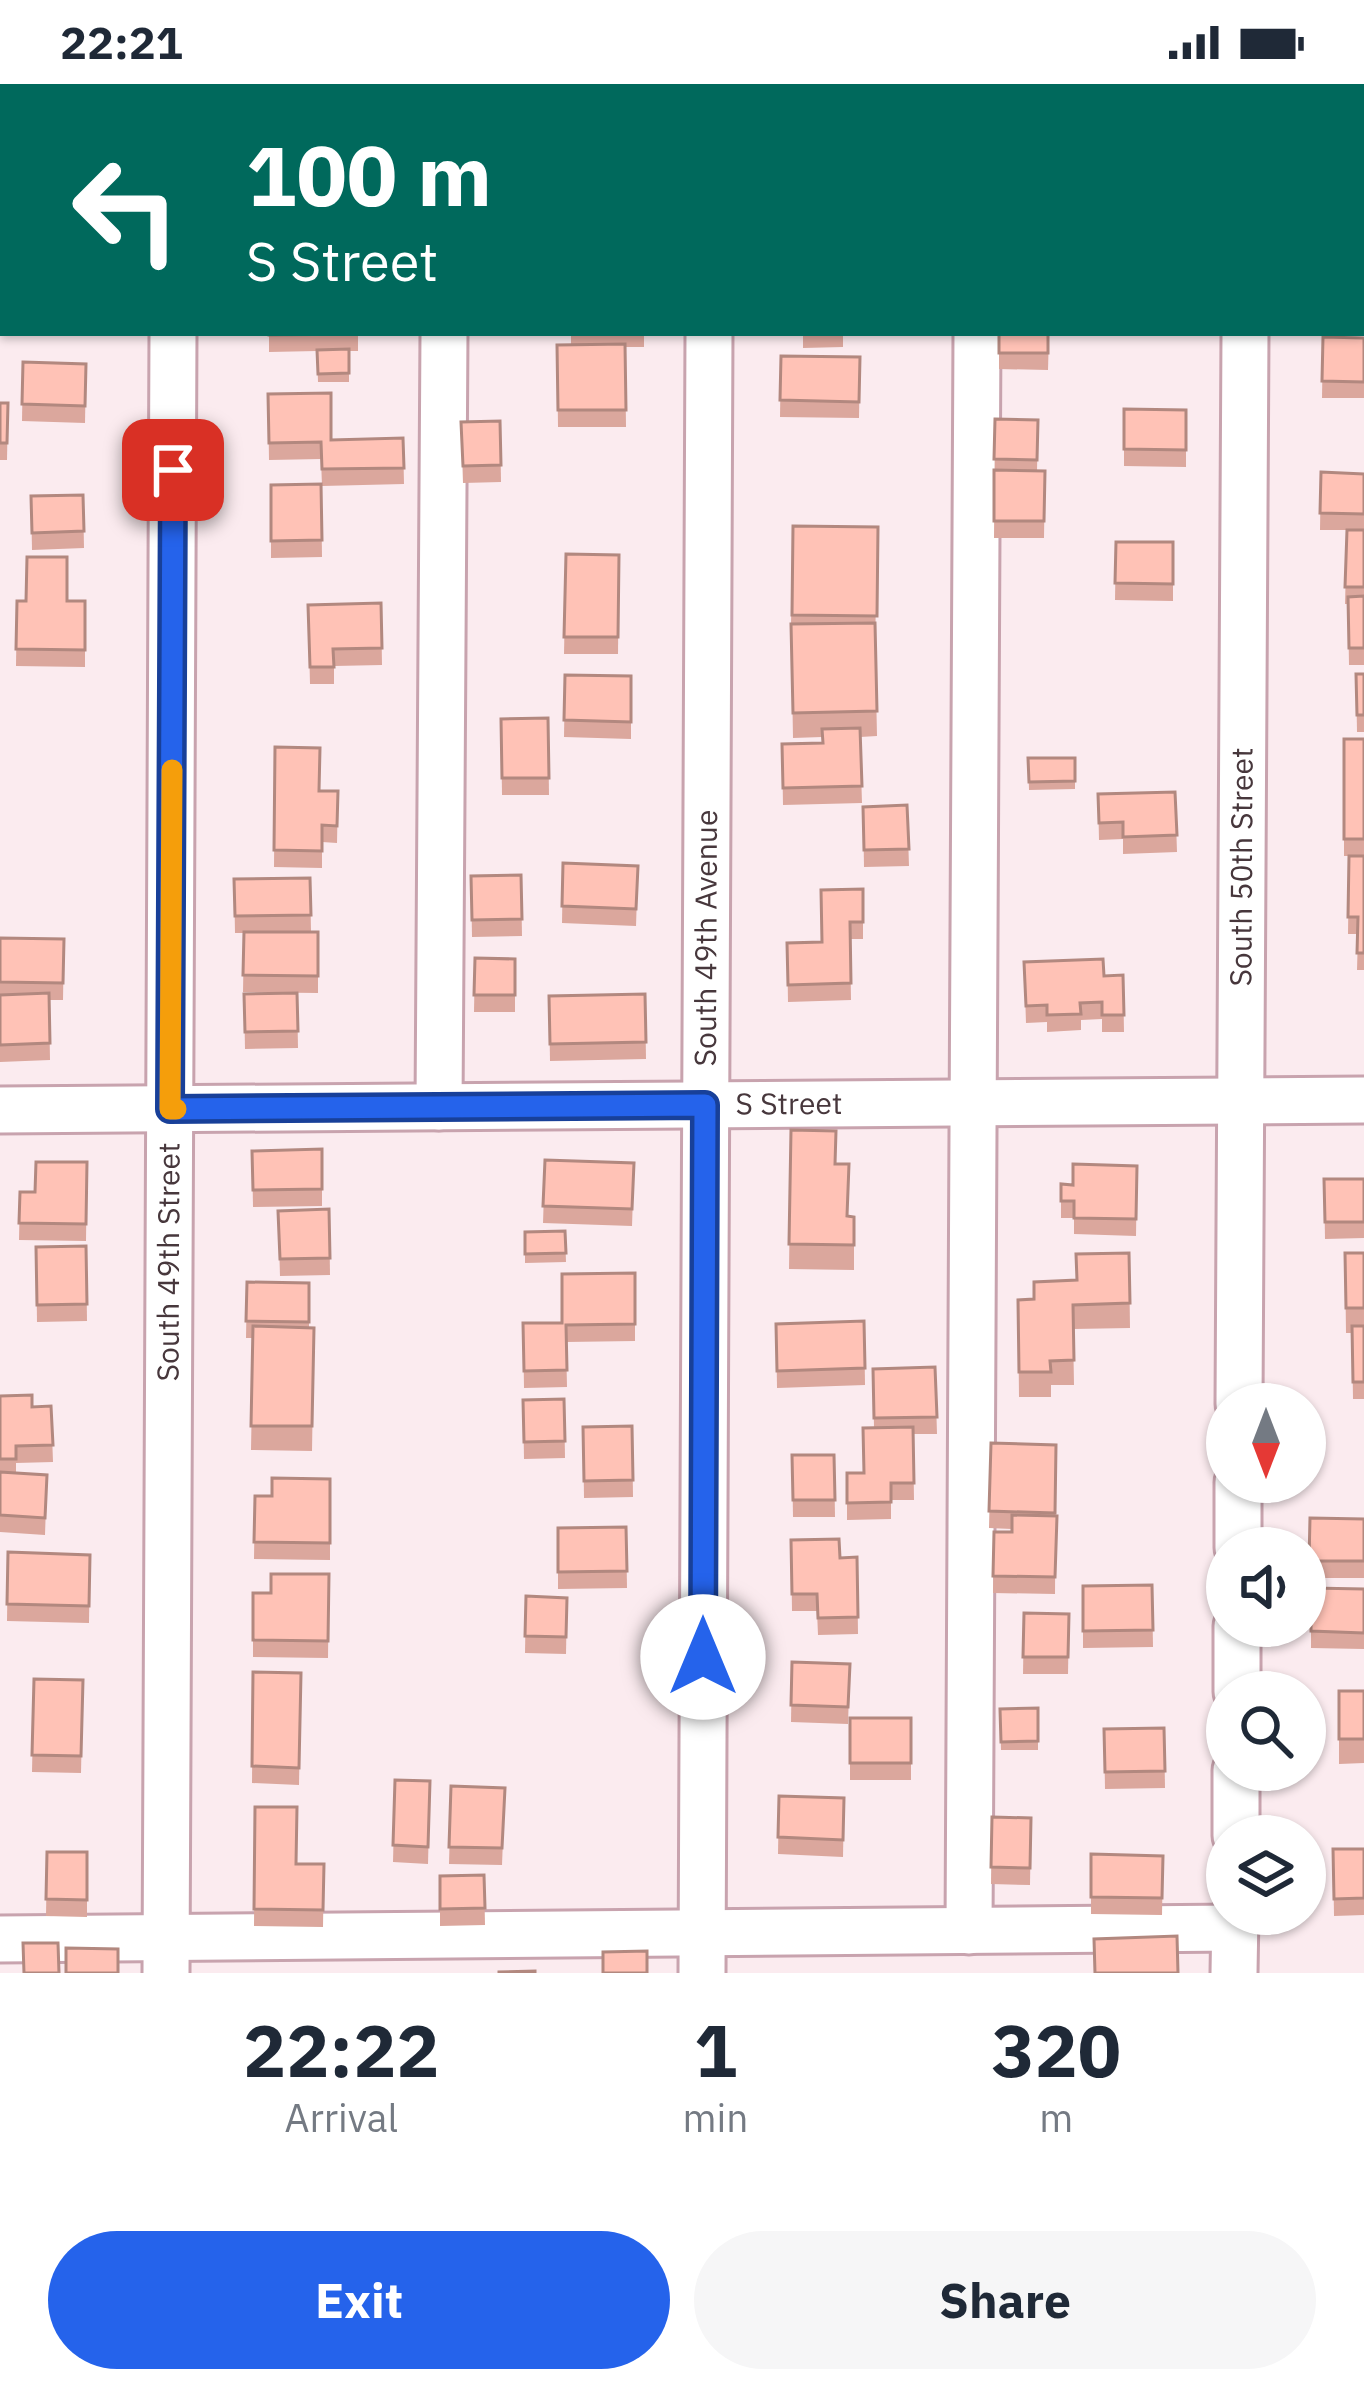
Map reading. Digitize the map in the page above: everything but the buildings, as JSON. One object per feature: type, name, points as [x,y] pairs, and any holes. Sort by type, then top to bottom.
[{"type":"street","name":"South 49th Street","points":[[166,1956],[173,336]]},
{"type":"street","points":[[439,1107],[444,336]]},
{"type":"street","name":"South 49th Avenue","points":[[702,1953],[709,336]]},
{"type":"street","points":[[969,1931],[977,336]]},
{"type":"street","name":"South 50th Street","points":[[1239,1383],[1245,336]]},
{"type":"street","name":"S Street","points":[[0,1110],[1364,1100]]},
{"type":"street","points":[[0,1939],[166,1956],[702,1953],[969,1931],[1235,1938]]},
{"type":"slow traffic","points":[[172,770],[170,1109],[176,1109]]},
{"type":"route","points":[[173,470],[170,1109],[705,1105],[703,1657]]}]
